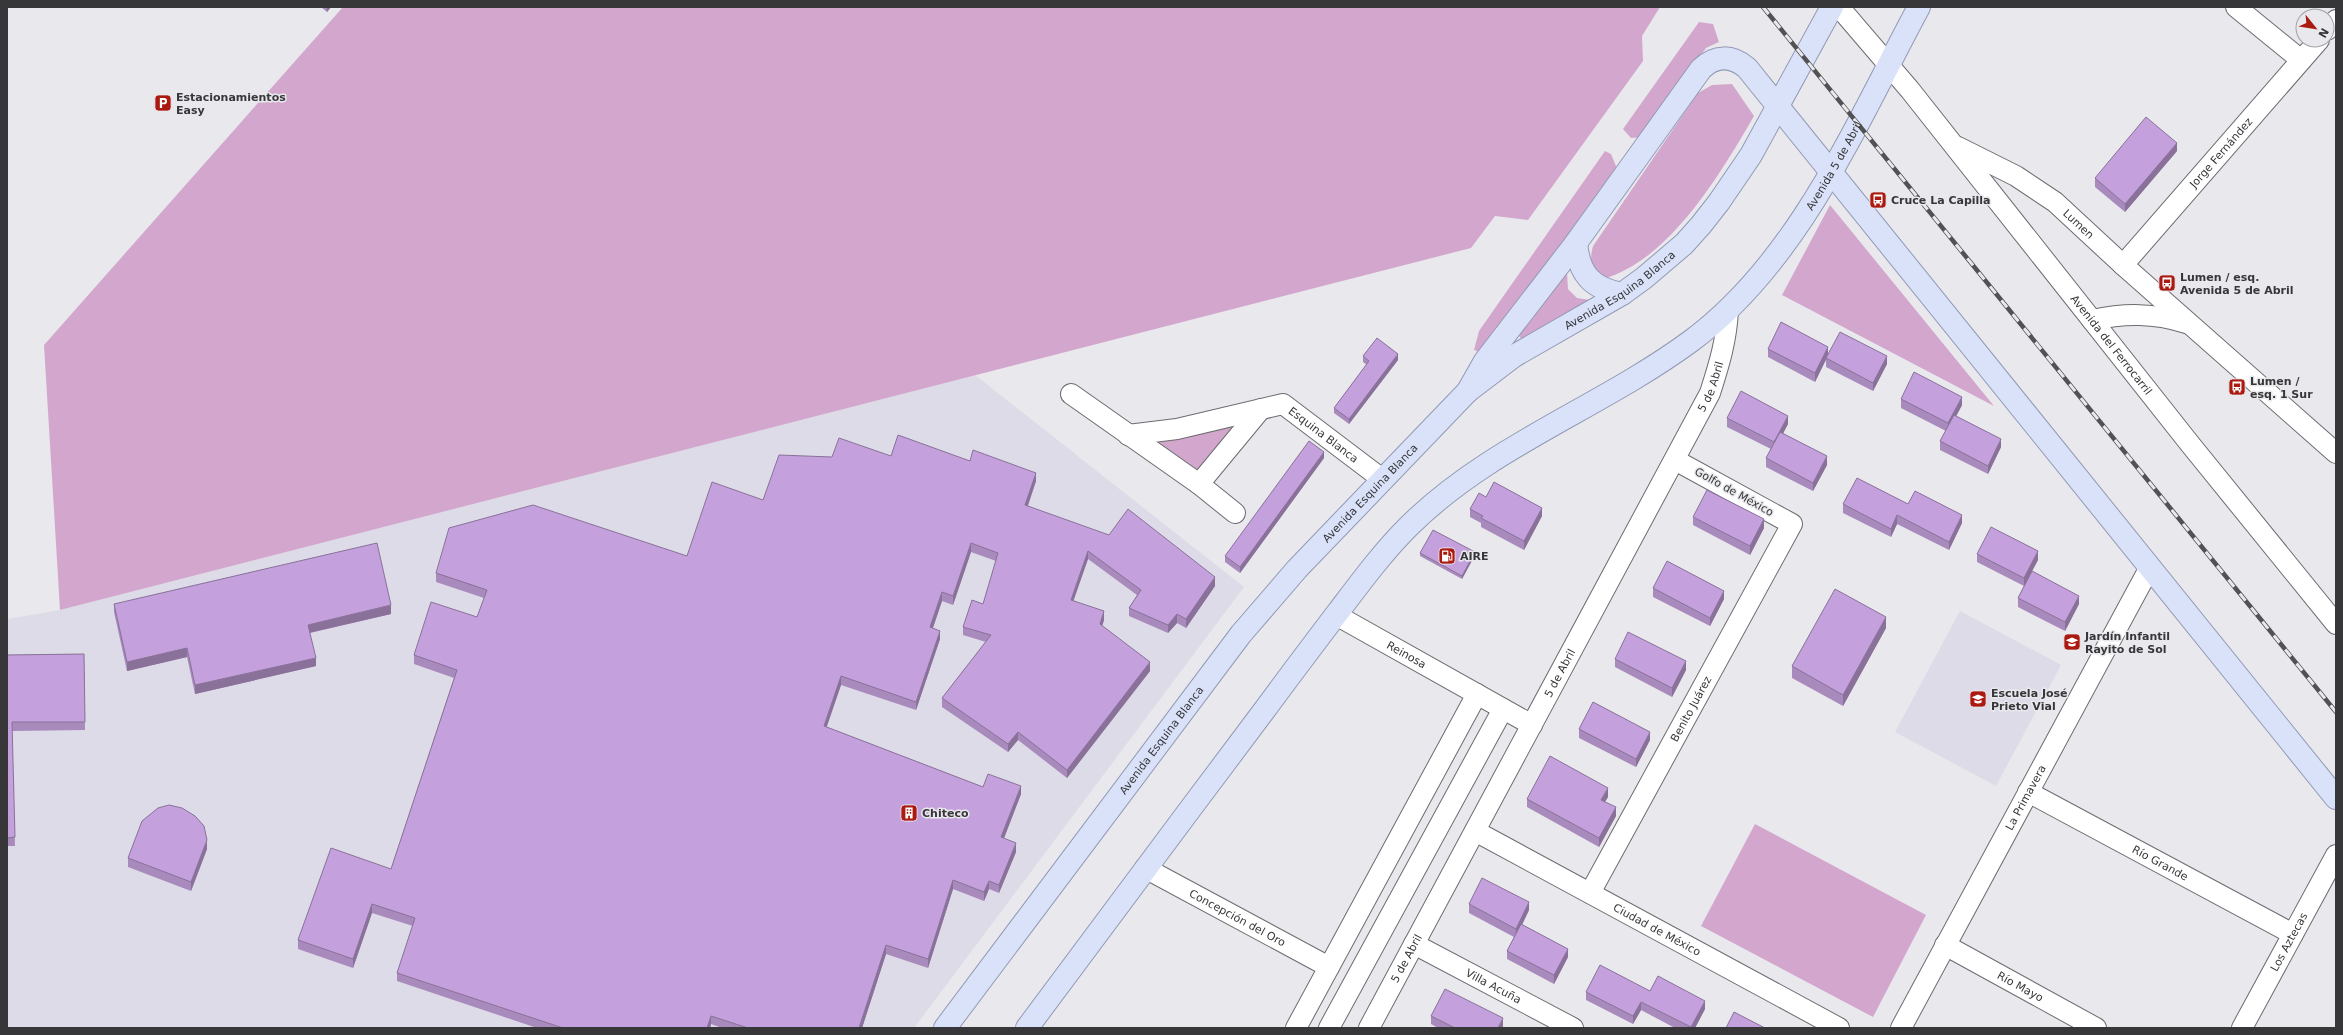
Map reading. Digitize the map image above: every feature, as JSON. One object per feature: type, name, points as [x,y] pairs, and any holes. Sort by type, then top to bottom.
[{"type":"main road","name":"Avenida Esquina Blanca","points":[[945,1028],[1241,634],[1292,574],[1468,391],[1514,356],[1622,294],[1666,261],[1701,225],[1734,181],[1778,108],[1832,7]]},
{"type":"main road","name":"Avenida 5 de Abril","points":[[1728,309],[1779,252],[1830,170],[1919,7]]},
{"type":"main road","points":[[1468,391],[1485,362],[1576,243],[1706,64],[1712,60],[1725,57],[1741,63],[1830,170],[2336,798]]},
{"type":"main road","points":[[1576,243],[1580,265],[1587,278],[1600,287],[1622,294]]},
{"type":"main road","points":[[1027,1028],[1145,868],[1336,615],[1373,567],[1398,539],[1447,493],[1495,459],[1672,354],[1728,309]]},
{"type":"street","points":[[1839,7],[1889,64]]},
{"type":"street","points":[[2236,7],[2301,60]]},
{"type":"street","name":"Jorge Fernández","points":[[2123,266],[2312,48]]},
{"type":"street","name":"Avenida del Ferrocarril","points":[[1889,64],[2336,624]]},
{"type":"street","name":"Lumen","points":[[1953,144],[2016,176],[2040,192],[2336,453]]},
{"type":"street","name":"5 de Abril","points":[[1369,1028],[1710,393],[1727,332],[1728,309]]},
{"type":"street","name":"Lumen","points":[[2092,320],[2131,314],[2170,318],[2189,324]]},
{"type":"street","points":[[1071,394],[1199,484],[1235,513]]},
{"type":"street","name":"Esquina Blanca","points":[[1128,435],[1177,429],[1283,404],[1382,479]]},
{"type":"street","points":[[1199,484],[1261,408]]},
{"type":"street","name":"Golfo de México","points":[[1675,460],[1792,524]]},
{"type":"street","name":"Benito Juárez","points":[[1590,893],[1792,524]]},
{"type":"street","name":"La Primavera","points":[[1901,1028],[2150,567]]},
{"type":"street","name":"Reinosa","points":[[1336,615],[1532,725]]},
{"type":"street","points":[[1296,1028],[1477,694]]},
{"type":"street","points":[[1329,1028],[1503,709]]},
{"type":"street","name":"Río Grande","points":[[2028,792],[2293,934]]},
{"type":"street","name":"Ciudad de México","points":[[1475,831],[1839,1028]]},
{"type":"street","name":"Los Aztecas","points":[[2242,1028],[2336,856]]},
{"type":"street","name":"Concepción del Oro","points":[[1145,868],[1329,967]]},
{"type":"street","name":"Villa Acuña","points":[[1414,944],[1544,1021],[1572,1028]]},
{"type":"street","name":"Río Mayo","points":[[1945,946],[2089,1026]]},
{"type":"shaded area","points":[[343,7],[1660,7],[1642,36],[1643,61],[1528,220],[1495,216],[1471,248],[60,610],[44,345]]},
{"type":"shaded area","points":[[1699,22],[1713,24],[1719,42],[1706,48],[1643,137],[1631,138],[1623,129]]},
{"type":"shaded area","points":[[1732,84],[1754,116],[1726,163],[1691,212],[1672,234],[1650,254],[1627,269],[1603,279],[1596,272],[1592,264],[1591,256],[1593,246],[1698,93],[1712,85]]},
{"type":"shaded area","points":[[1605,151],[1611,154],[1618,171],[1487,355],[1474,350],[1479,331]]},
{"type":"shaded area","points":[[1830,205],[1994,406],[1782,295]]},
{"type":"shaded area","points":[[1567,273],[1568,289],[1577,298],[1590,300],[1522,340],[1518,334]]},
{"type":"shaded area","points":[[975,375],[1244,587],[914,1028],[7,1028],[7,619],[60,610]]},
{"type":"shaded area","points":[[1241,419],[1197,474],[1146,441]]},
{"type":"shaded area","name":"Escuela José Prieto Vial","points":[[1960,611],[2061,665],[1996,786],[1895,732]]},
{"type":"shaded area","points":[[1755,824],[1926,915],[1873,1017],[1701,926]]},
{"type":"building","points":[[2146,117],[2177,143],[2125,204],[2095,178]]},
{"type":"building","points":[[1781,322],[1828,347],[1815,373],[1768,349]]},
{"type":"building","points":[[1840,332],[1887,356],[1873,383],[1826,358]]},
{"type":"building","points":[[1377,338],[1398,354],[1349,419],[1334,408],[1369,361],[1363,356]]},
{"type":"building","points":[[1914,372],[1962,397],[1948,423],[1901,399]]},
{"type":"building","points":[[1741,391],[1788,416],[1774,442],[1727,418]]},
{"type":"building","points":[[1954,415],[2001,439],[1988,466],[1940,441]]},
{"type":"building","points":[[1780,432],[1827,456],[1813,483],[1766,458]]},
{"type":"building","points":[[898,435],[970,461],[973,450],[1036,473],[1025,505],[1109,535],[1128,509],[1215,577],[1186,619],[1177,614],[1168,625],[1129,608],[1141,590],[1088,551],[1071,600],[1104,611],[1100,624],[1150,662],[1067,770],[1018,732],[1008,744],[942,698],[991,635],[963,627],[972,600],[983,604],[998,553],[971,543],[953,596],[942,592],[930,627],[940,631],[916,702],[841,676],[824,726],[983,787],[988,774],[1021,786],[1001,837],[1016,843],[999,885],[989,881],[984,892],[953,880],[928,959],[886,945],[859,1028],[748,1028],[711,1016],[707,1028],[563,1028],[397,973],[415,918],[372,904],[353,959],[298,940],[331,848],[391,869],[457,670],[414,655],[431,602],[477,617],[487,590],[436,573],[449,528],[533,505],[687,556],[712,482],[763,500],[779,455],[832,457],[839,438],[891,456]]},
{"type":"building","points":[[1309,441],[1324,452],[1240,567],[1225,556]]},
{"type":"building","points":[[1857,478],[1908,504],[1915,491],[1962,515],[1949,542],[1897,515],[1891,529],[1843,504]]},
{"type":"building","points":[[1494,482],[1542,508],[1524,541],[1481,518],[1483,516],[1470,509],[1479,493],[1486,497]]},
{"type":"building","points":[[1707,490],[1764,519],[1750,546],[1693,517]]},
{"type":"building","points":[[1991,527],[2038,551],[2024,578],[1977,554]]},
{"type":"building","name":"AIRE","points":[[1433,530],[1475,552],[1462,576],[1420,553]]},
{"type":"building","points":[[377,543],[391,605],[308,625],[316,658],[195,685],[187,648],[127,662],[114,604]]},
{"type":"building","points":[[1667,561],[1724,591],[1710,618],[1653,588]]},
{"type":"building","points":[[2032,571],[2079,596],[2065,622],[2018,598]]},
{"type":"building","points":[[1835,589],[1886,617],[1843,695],[1792,666]]},
{"type":"building","points":[[1628,632],[1686,661],[1672,688],[1615,659]]},
{"type":"building","points":[[84,654],[85,722],[12,722],[15,837],[7,838],[7,655]]},
{"type":"building","points":[[1593,702],[1650,732],[1636,759],[1579,729]]},
{"type":"building","points":[[1550,756],[1608,788],[1601,800],[1616,807],[1599,838],[1527,799]]},
{"type":"building","points":[[169,805],[182,808],[195,816],[204,826],[207,840],[191,882],[128,858],[142,821],[158,808]]},
{"type":"building","points":[[1482,878],[1529,902],[1516,929],[1469,904]]},
{"type":"building","points":[[1521,924],[1568,949],[1554,975],[1507,951]]},
{"type":"building","points":[[1600,965],[1650,991],[1658,976],[1705,1001],[1691,1027],[1641,1002],[1633,1016],[1586,992]]},
{"type":"building","points":[[1445,989],[1503,1018],[1498,1028],[1455,1028],[1431,1016]]},
{"type":"building","points":[[1734,1012],[1765,1028],[1726,1028]]},
{"type":"railway","points":[[1763,7],[2336,712]]},
{"type":"place","name":"Estacionamientos Easy","points":[[163,103]]},
{"type":"place","name":"Cruce La Capilla","points":[[1878,200]]},
{"type":"place","name":"Lumen / esq. Avenida 5 de Abril","points":[[2167,283]]},
{"type":"place","name":"Lumen / esq. 1 Sur","points":[[2237,387]]},
{"type":"place","name":"AIRE","points":[[1447,556]]},
{"type":"place","name":"Jardín Infantil Rayito de Sol","points":[[2072,642]]},
{"type":"place","name":"Escuela José Prieto Vial","points":[[1978,699]]},
{"type":"place","name":"Chiteco","points":[[909,813]]}]
